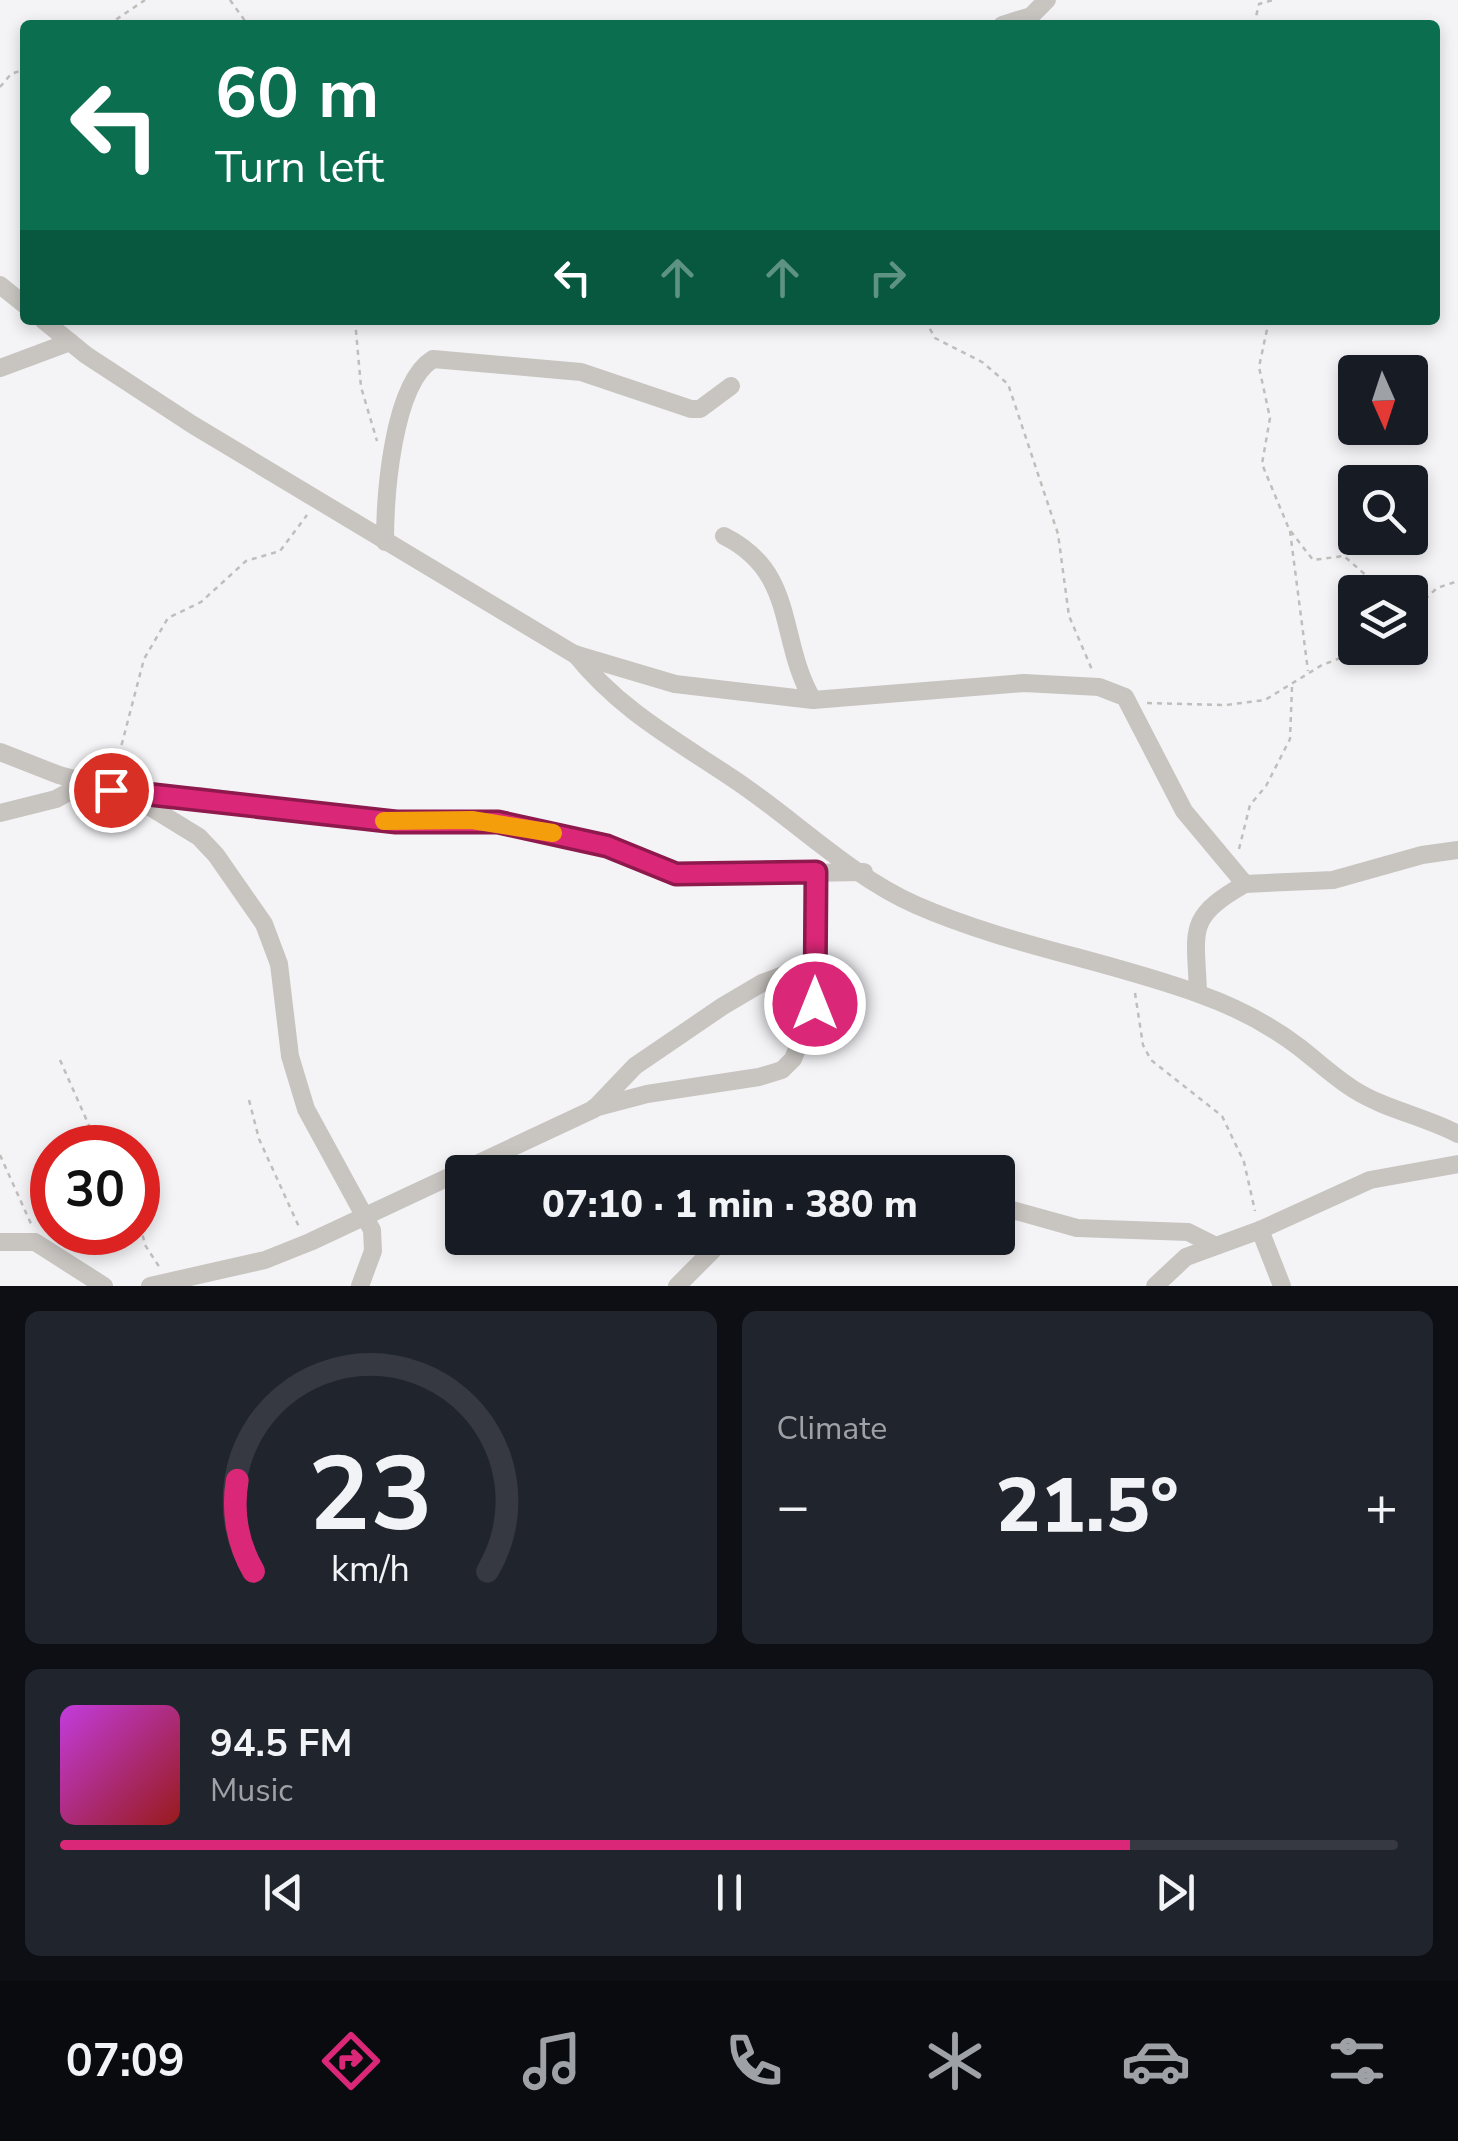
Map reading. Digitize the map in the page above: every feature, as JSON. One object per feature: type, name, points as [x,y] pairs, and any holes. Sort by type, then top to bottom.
[{"type":"street","points":[[1018,20],[1031,16],[1047,0]]},
{"type":"street","points":[[0,285],[20,301]]},
{"type":"street","points":[[49,325],[326,506],[574,654],[676,684],[813,700],[1024,683],[1099,687],[1116,692],[1128,702],[1184,811],[1245,884]]},
{"type":"street","points":[[0,368],[70,342]]},
{"type":"street","points":[[385,542],[389,473],[418,374],[433,359],[581,372],[690,409],[700,409],[731,386]]},
{"type":"street","points":[[724,536],[763,565],[777,584],[799,677],[813,700]]},
{"type":"street","points":[[574,654],[600,685],[656,732],[728,776],[912,904],[977,929],[1198,993],[1266,1025],[1352,1089],[1458,1134]]},
{"type":"street","points":[[0,752],[120,792],[199,796],[396,822],[498,822],[607,846],[676,874],[864,872]]},
{"type":"street","points":[[0,813],[56,798],[85,783]]},
{"type":"street","points":[[120,792],[199,837],[264,924],[279,964],[290,1056],[306,1109],[374,1240],[360,1286]]},
{"type":"street","points":[[1198,993],[1197,936],[1202,913],[1245,884],[1333,880],[1422,854],[1458,850]]},
{"type":"street","points":[[158,1285],[265,1260],[310,1242],[594,1108],[782,1070],[793,1058],[815,1004],[816,872]]},
{"type":"street","points":[[594,1108],[635,1066],[708,1016],[762,983],[815,963]]},
{"type":"street","points":[[1155,1286],[1170,1268],[1212,1244],[1260,1230],[1370,1180],[1458,1164]]},
{"type":"street","points":[[1015,1211],[1076,1228],[1188,1232],[1212,1244]]},
{"type":"street","points":[[1260,1230],[1282,1286]]},
{"type":"street","points":[[0,1242],[30,1242]]},
{"type":"street","points":[[55,1255],[104,1286]]},
{"type":"street","points":[[677,1286],[708,1255]]},
{"type":"path","points":[[115,20],[144,0]]},
{"type":"path","points":[[1255,20],[1259,4],[1273,0]]},
{"type":"path","points":[[0,86],[11,74],[20,71]]},
{"type":"path","points":[[355,325],[361,387],[389,473]]},
{"type":"path","points":[[928,325],[935,338],[982,362],[1008,384],[1058,534],[1069,616],[1099,687]]},
{"type":"path","points":[[1268,325],[1259,367],[1270,418],[1262,464],[1289,530],[1308,672]]},
{"type":"path","points":[[120,792],[130,697],[144,659],[168,618],[201,602],[246,562],[280,550],[299,520],[326,506]]},
{"type":"path","points":[[1289,530],[1313,560],[1344,556],[1366,575]]},
{"type":"path","points":[[1428,596],[1437,588],[1458,581]]},
{"type":"path","points":[[1128,702],[1252,702],[1338,660]]},
{"type":"path","points":[[1231,869],[1250,805],[1266,786],[1290,740],[1288,705],[1293,684]]},
{"type":"path","points":[[1131,972],[1143,1045],[1151,1060],[1201,1095],[1233,1133],[1260,1230]]},
{"type":"path","points":[[60,1060],[88,1125]]},
{"type":"path","points":[[249,1100],[269,1165],[310,1242]]},
{"type":"path","points":[[0,1155],[30,1226]]},
{"type":"path","points":[[148,1255],[158,1285]]},
{"type":"slow traffic","points":[[384,821],[472,820],[553,833]]},
{"type":"route","points":[[111,790],[199,796],[396,822],[498,822],[607,846],[676,874],[816,872],[815,1004]]}]
